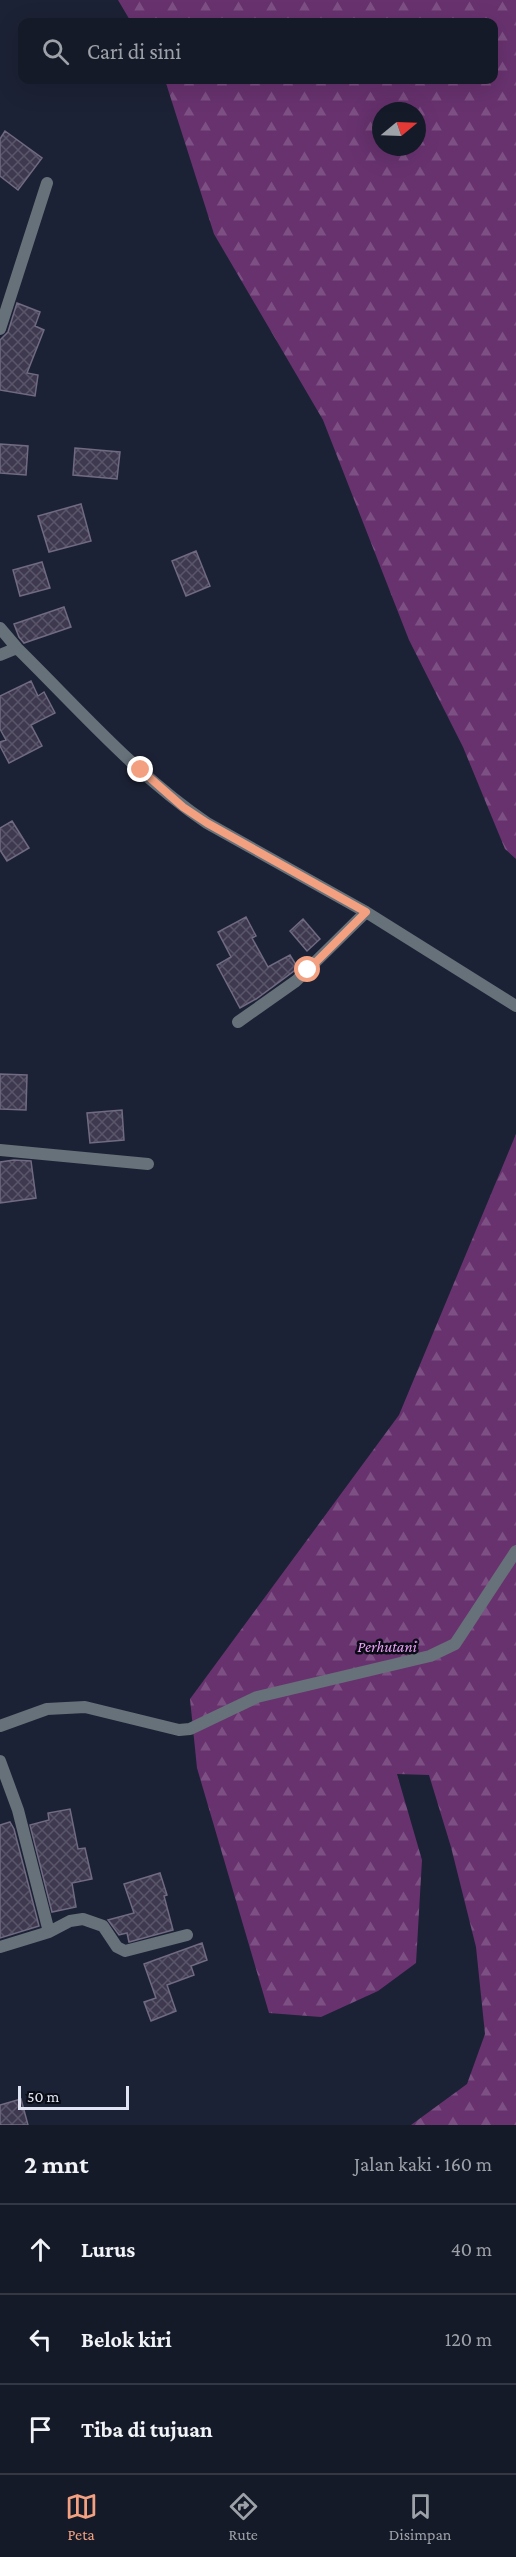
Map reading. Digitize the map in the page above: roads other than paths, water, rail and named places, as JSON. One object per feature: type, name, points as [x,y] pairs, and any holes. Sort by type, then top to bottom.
[{"type":"street","points":[[0,329],[47,183]]},
{"type":"street","points":[[0,628],[17,648],[157,786],[183,807],[207,823],[366,912],[516,1006]]},
{"type":"street","points":[[0,655],[17,648]]},
{"type":"street","points":[[238,1022],[296,981],[366,912]]},
{"type":"street","points":[[0,1150],[148,1164]]},
{"type":"street","points":[[0,1726],[47,1709],[85,1707],[179,1730],[190,1729],[256,1697],[430,1656],[455,1644],[516,1551]]},
{"type":"street","points":[[0,1761],[18,1810],[49,1932]]},
{"type":"street","points":[[0,1947],[49,1932],[70,1921],[83,1919],[103,1926],[117,1947],[125,1951],[187,1935]]},
{"type":"park label","name":"Perhutani","points":[[387,1646]]}]
